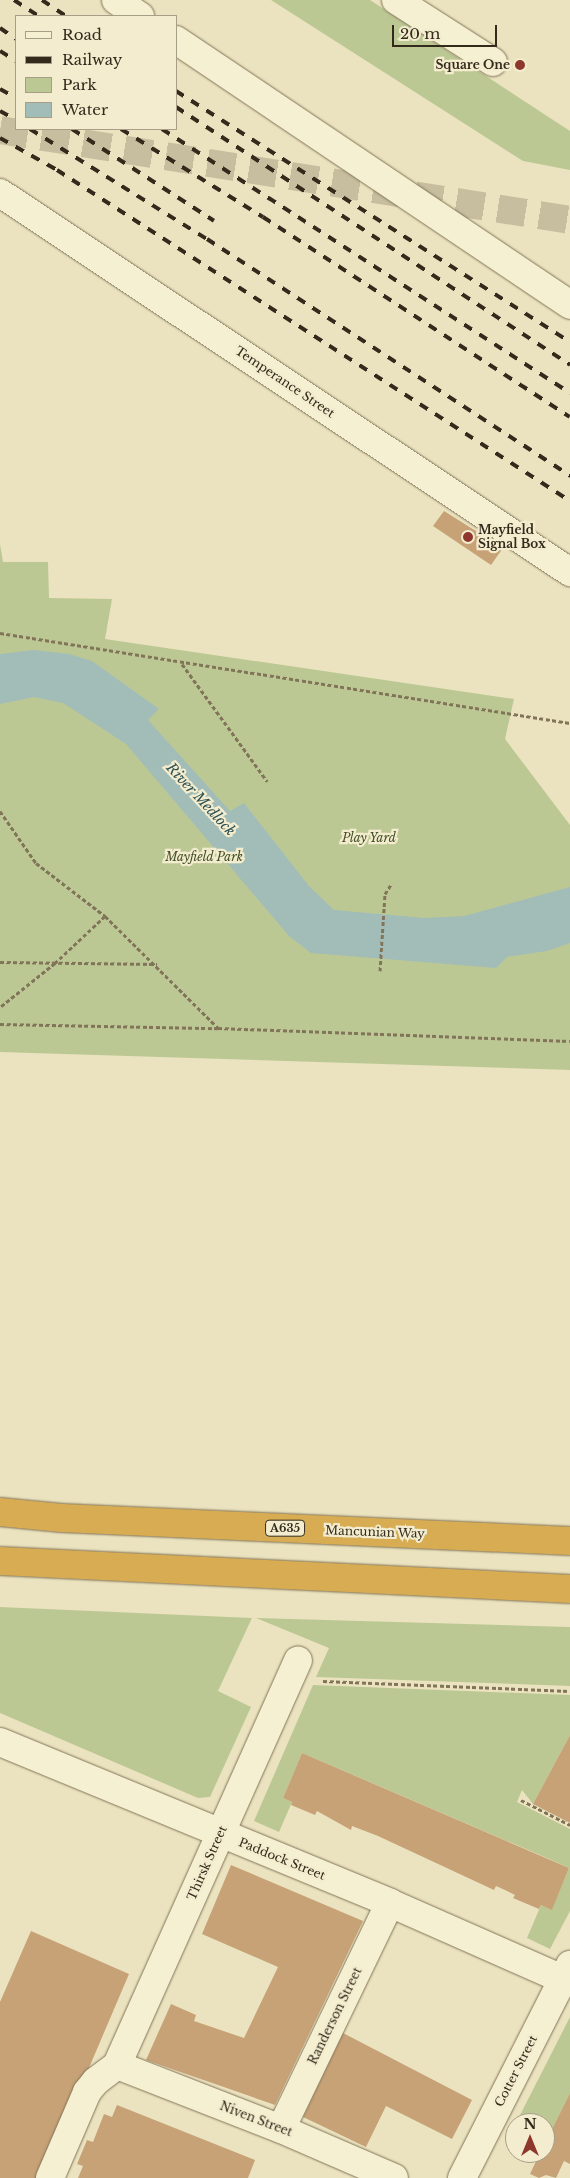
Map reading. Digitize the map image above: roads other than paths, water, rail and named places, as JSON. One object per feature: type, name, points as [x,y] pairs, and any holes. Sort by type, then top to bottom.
[{"type":"highway","name":"Mancunian Way","points":[[0,1512],[72,1518],[570,1541]]},
{"type":"highway","points":[[0,1561],[570,1589]]},
{"type":"street","points":[[116,0],[138,15]]},
{"type":"street","points":[[396,0],[493,62]]},
{"type":"street","points":[[178,41],[570,306]]},
{"type":"street","name":"Temperance Street","points":[[0,193],[570,572]]},
{"type":"street","name":"Thirsk Street","points":[[117,2065],[298,1661]]},
{"type":"street","name":"Paddock Street","points":[[0,1742],[219,1834],[566,1972]]},
{"type":"street","name":"Randerson Street","points":[[281,2128],[390,1903]]},
{"type":"street","name":"Cotter Street","points":[[465,2177],[566,1972]]},
{"type":"street","points":[[50,2178],[87,2092],[117,2065]]},
{"type":"street","name":"Niven Street","points":[[117,2065],[281,2128],[394,2178]]},
{"type":"water","name":"River Medlock","points":[[34,650],[69,654],[92,661],[159,709],[148,720],[230,811],[244,803],[309,886],[334,910],[425,918],[464,916],[570,887],[570,943],[547,951],[507,957],[496,968],[311,953],[289,936],[126,744],[63,703],[34,697],[0,704],[0,654]]},
{"type":"tunnel","points":[[0,130],[570,220]]},
{"type":"railway","points":[[14,0],[37,15]]},
{"type":"railway","points":[[42,0],[64,15]]},
{"type":"railway","points":[[0,28],[15,38]]},
{"type":"railway","points":[[0,51],[15,60]]},
{"type":"railway","points":[[0,89],[15,97]]},
{"type":"railway","points":[[178,92],[570,342]]},
{"type":"railway","points":[[178,108],[570,365]]},
{"type":"railway","points":[[0,111],[15,119]]},
{"type":"railway","points":[[32,130],[207,239],[570,476]]},
{"type":"railway","points":[[74,130],[214,221]]},
{"type":"railway","points":[[123,130],[263,217],[570,417]]},
{"type":"railway","points":[[164,130],[570,393]]},
{"type":"railway","points":[[0,138],[57,170],[570,501]]},
{"type":"place","name":"Square One","points":[[520,65]]},
{"type":"place","name":"Mayfield Signal Box","points":[[468,537]]},
{"type":"park label","name":"Play Yard","points":[[369,838]]},
{"type":"park label","name":"Mayfield Park","points":[[204,857]]}]
